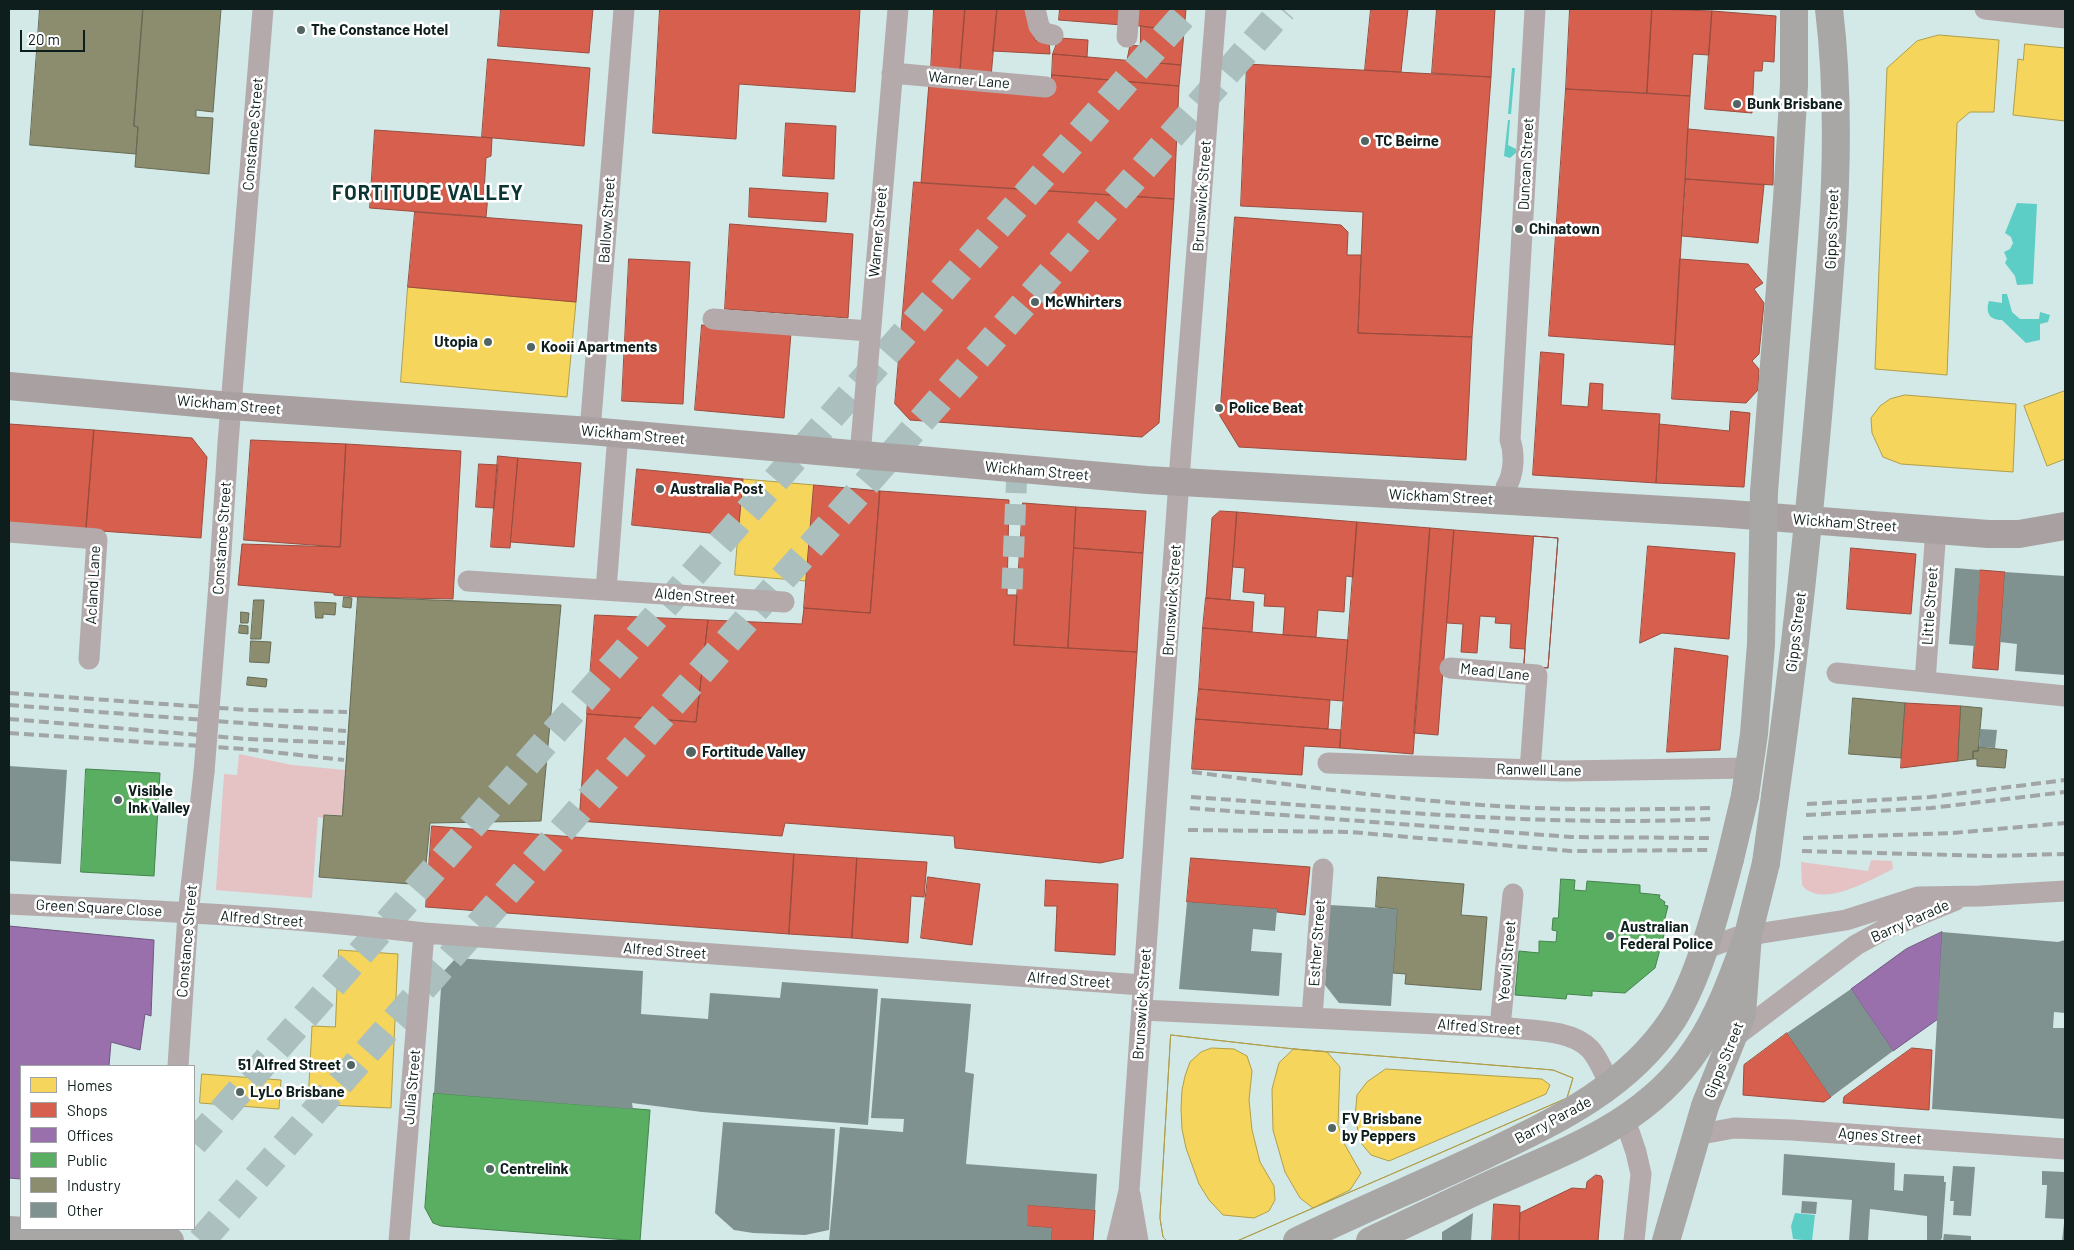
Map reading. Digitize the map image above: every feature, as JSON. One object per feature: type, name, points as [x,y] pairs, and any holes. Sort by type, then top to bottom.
[{"type":"highway","points":[[1702,950],[1730,859],[1750,768],[1761,644],[1764,516],[1793,104],[1794,9]]},
{"type":"highway","name":"Gipps Street","points":[[1666,1241],[1696,1135],[1742,1014],[1748,935],[1766,863],[1776,796],[1808,520],[1828,306],[1833,212],[1835,97],[1829,9]]},
{"type":"highway","name":"Barry Parade","points":[[1370,1241],[1495,1182],[1574,1149],[1625,1120],[1662,1090],[1698,1048],[1731,980],[1748,935]]},
{"type":"highway","name":"Barry Parade","points":[[1297,1241],[1422,1185],[1564,1117],[1610,1086],[1650,1049],[1674,1017],[1692,978],[1702,950]]},
{"type":"highway","points":[[9,1230],[169,1241]]},
{"type":"main road","name":"Wickham Street","points":[[9,386],[231,406],[590,431],[860,454],[1017,470],[1180,482],[1506,494],[1936,530],[2019,534],[2065,526]]},
{"type":"street","name":"Constance Street","points":[[178,1065],[188,914],[204,772],[263,9]]},
{"type":"street","name":"Ballow Street","points":[[590,431],[624,9]]},
{"type":"street","name":"Warner Street","points":[[860,454],[898,9]]},
{"type":"street","points":[[1035,9],[1039,26],[1044,33],[1053,35]]},
{"type":"street","points":[[1127,37],[1129,9]]},
{"type":"street","name":"Brunswick Street","points":[[1117,1241],[1129,1191],[1142,1010],[1142,985],[1154,848],[1216,9]]},
{"type":"street","name":"Duncan Street","points":[[1506,494],[1511,479],[1513,447],[1510,440],[1518,334],[1535,9]]},
{"type":"street","points":[[1985,9],[2065,18]]},
{"type":"street","name":"Warner Lane","points":[[892,73],[1046,87]]},
{"type":"street","points":[[713,318],[869,331]]},
{"type":"street","points":[[606,590],[618,434]]},
{"type":"street","name":"Little Street","points":[[1925,682],[1936,530]]},
{"type":"street","name":"Acland Lane","points":[[9,532],[97,539],[89,659]]},
{"type":"street","name":"Alden Street","points":[[468,581],[784,602]]},
{"type":"street","name":"Mead Lane","points":[[1450,668],[1537,675],[1530,770]]},
{"type":"street","points":[[1837,673],[2065,696]]},
{"type":"street","name":"Ranwell Lane","points":[[1328,764],[1530,770],[1750,768]]},
{"type":"street","name":"Esther Street","points":[[1312,1017],[1323,869]]},
{"type":"street","name":"Barry Parade","points":[[1702,950],[1732,938],[1846,920],[1918,897],[2065,891]]},
{"type":"street","name":"Yeovil Street","points":[[1500,1027],[1513,894]]},
{"type":"street","name":"Barry Parade","points":[[1733,1038],[1856,946],[1887,928],[1968,896]]},
{"type":"street","name":"Green Square Close","points":[[9,904],[148,910],[188,914]]},
{"type":"street","name":"Alfred Street","points":[[188,914],[1142,985]]},
{"type":"street","name":"Julia Street","points":[[399,1241],[424,933]]},
{"type":"street","name":"Alfred Street","points":[[1142,1010],[1500,1027],[1562,1035],[1580,1042],[1593,1053],[1610,1086]]},
{"type":"street","points":[[1625,1120],[1641,1174],[1634,1241]]},
{"type":"street","name":"Agnes Street","points":[[1696,1135],[1734,1128],[1792,1130],[2065,1149]]},
{"type":"street","name":"Brunswick Street","points":[[1129,1191],[1138,1241]]},
{"type":"shaded area","points":[[239,754],[292,765],[345,770],[342,816],[324,815],[324,818],[318,817],[312,898],[216,890],[224,774],[237,775]]},
{"type":"shaded area","points":[[1871,860],[1892,861],[1893,869],[1860,885],[1834,894],[1811,892],[1802,885],[1801,862],[1868,871]]},
{"type":"water","points":[[1512,68],[1515,68],[1511,114],[1508,114]]},
{"type":"water","points":[[1508,120],[1510,120],[1508,145],[1516,149],[1517,152],[1510,158],[1504,156]]},
{"type":"water","points":[[2017,203],[2037,204],[2033,284],[2017,285],[2015,276],[2005,263],[2007,259],[2004,252],[2010,249],[2013,243],[2011,237],[2005,233]]},
{"type":"water","points":[[2002,294],[2007,294],[2012,312],[2020,319],[2039,319],[2040,312],[2050,315],[2048,322],[2040,324],[2040,340],[2026,343],[2002,320],[1994,319],[1990,315],[1988,312],[1989,301],[2002,303]]},
{"type":"water","points":[[1795,1213],[1815,1215],[1812,1241],[1793,1239],[1791,1226]]},
{"type":"building: Homes","points":[[1939,35],[1999,40],[1994,112],[1970,112],[1957,123],[1947,375],[1875,369],[1887,68],[1917,41]]},
{"type":"building: Homes","points":[[2025,44],[2065,48],[2065,121],[2013,115],[2018,59],[2023,60]]},
{"type":"building: Homes","name":"Utopia","points":[[408,287],[576,302],[567,397],[401,382]]},
{"type":"building: Homes","points":[[2065,391],[2065,459],[2047,466],[2024,406]]},
{"type":"building: Homes","points":[[1905,395],[2016,404],[2013,472],[1901,464],[1883,457],[1872,433],[1871,418],[1880,406],[1890,399]]},
{"type":"building: Homes","points":[[743,479],[814,485],[806,581],[735,575]]},
{"type":"building: Homes","name":"51 Alfred Street","points":[[339,950],[398,954],[391,1108],[308,1104],[312,1026],[335,1027]]},
{"type":"building: Homes","name":"FV Brisbane by Peppers","points":[[1171,1035],[1294,1049],[1553,1070],[1573,1078],[1567,1098],[1237,1241],[1167,1241],[1163,1237],[1160,1218]]},
{"type":"building: Homes","name":"FV Brisbane by Peppers","points":[[1171,1035],[1294,1049],[1553,1070],[1573,1078],[1567,1098],[1237,1241],[1167,1241],[1163,1237],[1160,1218]]},
{"type":"building: Homes","points":[[1212,1048],[1234,1049],[1247,1056],[1252,1071],[1249,1100],[1252,1130],[1260,1162],[1274,1186],[1275,1200],[1269,1211],[1254,1218],[1223,1215],[1209,1200],[1199,1184],[1186,1148],[1182,1129],[1181,1109],[1185,1076],[1190,1062],[1201,1052]]},
{"type":"building: Homes","points":[[1294,1049],[1327,1052],[1340,1067],[1338,1125],[1345,1145],[1361,1173],[1350,1190],[1313,1208],[1300,1198],[1285,1172],[1273,1130],[1272,1089],[1279,1063]]},
{"type":"building: Homes","points":[[1386,1069],[1542,1079],[1550,1085],[1546,1094],[1389,1161],[1371,1155],[1361,1143],[1355,1118],[1357,1095],[1367,1082]]},
{"type":"building: Homes","name":"LyLo Brisbane","points":[[202,1074],[281,1080],[279,1109],[200,1103]]},
{"type":"building: Shops","points":[[501,9],[593,9],[589,53],[498,46]]},
{"type":"building: Shops","points":[[660,9],[860,9],[855,92],[739,84],[736,139],[653,133]]},
{"type":"building: Shops","points":[[934,9],[965,9],[960,72],[931,70]]},
{"type":"building: Shops","points":[[965,9],[997,9],[991,77],[960,72]]},
{"type":"building: Shops","points":[[997,9],[1027,9],[1035,40],[1049,41],[1050,54],[993,51]]},
{"type":"building: Shops","points":[[1060,9],[1123,9],[1122,25],[1059,20]]},
{"type":"building: Shops","points":[[1133,9],[1186,9],[1184,32],[1132,25]]},
{"type":"building: Shops","points":[[1371,9],[1408,9],[1401,72],[1365,70]]},
{"type":"building: Shops","points":[[1437,9],[1495,9],[1491,77],[1432,73]]},
{"type":"building: Shops","points":[[1570,9],[1652,9],[1647,93],[1566,89]]},
{"type":"building: Shops","points":[[1652,9],[1712,11],[1709,55],[1693,54],[1690,96],[1647,93]]},
{"type":"building: Shops","points":[[1712,11],[1776,16],[1774,62],[1763,61],[1762,71],[1754,71],[1752,113],[1705,109]]},
{"type":"building: Shops","points":[[1141,26],[1184,32],[1181,65],[1127,60],[1130,45],[1140,46]]},
{"type":"building: Shops","points":[[1059,38],[1088,40],[1087,57],[1053,54]]},
{"type":"building: Shops","points":[[1053,54],[1181,65],[1179,86],[1052,75]]},
{"type":"building: Shops","points":[[488,59],[590,68],[584,146],[482,137]]},
{"type":"building: Shops","name":"TC Beirne","points":[[1247,64],[1491,77],[1472,337],[1358,333],[1363,212],[1241,206]]},
{"type":"building: Shops","points":[[1052,75],[1179,86],[1174,199],[921,183],[929,83],[1050,96]]},
{"type":"building: Shops","points":[[1566,89],[1690,96],[1675,345],[1549,336]]},
{"type":"building: Shops","points":[[786,123],[836,126],[834,179],[783,176]]},
{"type":"building: Shops","points":[[1688,129],[1774,137],[1773,185],[1686,179]]},
{"type":"building: Shops","points":[[375,130],[492,138],[491,156],[486,158],[484,193],[488,195],[486,217],[370,208]]},
{"type":"building: Shops","points":[[1686,179],[1764,185],[1758,243],[1682,236]]},
{"type":"building: Shops","name":"McWhirters","points":[[914,182],[1174,199],[1159,423],[1142,437],[910,420],[895,404]]},
{"type":"building: Shops","points":[[750,188],[828,193],[826,222],[749,217]]},
{"type":"building: Shops","points":[[415,212],[582,225],[576,302],[408,287]]},
{"type":"building: Shops","points":[[1235,217],[1341,225],[1348,232],[1347,255],[1361,255],[1358,333],[1472,337],[1466,460],[1239,447],[1220,416]]},
{"type":"building: Shops","points":[[730,224],[853,234],[848,318],[725,309]]},
{"type":"building: Shops","points":[[629,259],[690,262],[683,404],[622,401]]},
{"type":"building: Shops","points":[[1680,259],[1748,264],[1763,283],[1754,289],[1764,303],[1759,354],[1752,361],[1759,369],[1758,390],[1746,403],[1672,399]]},
{"type":"building: Shops","points":[[702,325],[791,333],[784,418],[695,410]]},
{"type":"building: Shops","points":[[1541,352],[1564,354],[1561,405],[1588,407],[1590,383],[1603,384],[1602,410],[1660,414],[1656,483],[1533,475]]},
{"type":"building: Shops","points":[[1731,411],[1750,413],[1744,487],[1656,483],[1659,424],[1729,431]]},
{"type":"building: Shops","points":[[9,424],[94,430],[86,530],[9,523]]},
{"type":"building: Shops","points":[[94,430],[192,438],[207,457],[201,538],[86,530]]},
{"type":"building: Shops","points":[[251,440],[346,444],[340,547],[244,540]]},
{"type":"building: Shops","points":[[346,444],[461,451],[453,599],[358,597],[334,595],[334,593],[238,585],[242,544],[340,547]]},
{"type":"building: Shops","points":[[498,456],[518,458],[510,548],[491,547]]},
{"type":"building: Shops","points":[[518,458],[581,463],[574,547],[511,542]]},
{"type":"building: Shops","points":[[479,464],[498,465],[494,508],[476,507]]},
{"type":"building: Shops","points":[[637,469],[743,479],[738,536],[632,525]]},
{"type":"building: Shops","points":[[814,485],[880,491],[870,613],[804,608]]},
{"type":"building: Shops","points":[[880,491],[1009,500],[1007,595],[1017,595],[1014,645],[1137,652],[1123,858],[1100,863],[955,848],[954,836],[785,823],[782,836],[579,821],[587,714],[696,722],[708,620],[802,624],[804,608],[870,613]]},
{"type":"building: Shops","points":[[1023,503],[1076,507],[1068,648],[1014,645]]},
{"type":"building: Shops","points":[[1076,507],[1146,511],[1143,553],[1074,548]]},
{"type":"building: Shops","points":[[1220,511],[1237,512],[1230,600],[1206,598],[1212,518]]},
{"type":"building: Shops","points":[[1237,512],[1357,522],[1353,577],[1346,576],[1344,612],[1318,610],[1316,637],[1283,635],[1285,607],[1264,606],[1265,594],[1243,592],[1245,568],[1233,567]]},
{"type":"building: Shops","points":[[1357,522],[1430,528],[1413,754],[1340,748]]},
{"type":"building: Shops","points":[[1430,528],[1454,530],[1438,735],[1414,733]]},
{"type":"building: Shops","points":[[1454,530],[1558,538],[1548,668],[1524,666],[1525,649],[1510,648],[1511,624],[1495,623],[1496,617],[1480,616],[1477,653],[1461,652],[1463,624],[1447,623]]},
{"type":"building: Shops","points":[[1534,536],[1558,538],[1548,668],[1524,666]]},
{"type":"building: Shops","points":[[1648,546],[1735,553],[1729,639],[1662,633],[1640,643]]},
{"type":"building: Shops","points":[[1074,548],[1143,553],[1137,652],[1068,648]]},
{"type":"building: Shops","points":[[1851,548],[1916,554],[1911,614],[1847,609]]},
{"type":"building: Shops","points":[[1980,570],[2005,572],[1998,670],[1973,668]]},
{"type":"building: Shops","points":[[1206,598],[1254,602],[1252,632],[1203,628]]},
{"type":"building: Shops","points":[[595,615],[708,620],[696,722],[587,714]]},
{"type":"building: Shops","points":[[1203,628],[1348,640],[1343,701],[1199,689]]},
{"type":"building: Shops","points":[[1675,648],[1728,656],[1720,750],[1667,752]]},
{"type":"building: Shops","points":[[1199,689],[1330,700],[1328,729],[1196,719]]},
{"type":"building: Shops","points":[[1905,703],[1961,706],[1958,761],[1901,768]]},
{"type":"building: Shops","points":[[1196,719],[1341,730],[1340,748],[1304,746],[1302,775],[1192,769]]},
{"type":"building: Shops","points":[[432,826],[794,854],[789,934],[426,907]]},
{"type":"building: Shops","points":[[794,854],[857,858],[852,938],[789,934]]},
{"type":"building: Shops","points":[[857,858],[927,862],[924,897],[911,896],[908,943],[852,938]]},
{"type":"building: Shops","points":[[1191,858],[1310,867],[1305,915],[1277,912],[1277,909],[1187,902]]},
{"type":"building: Shops","points":[[928,877],[980,884],[972,945],[921,938]]},
{"type":"building: Shops","points":[[1046,880],[1118,884],[1115,955],[1055,951],[1057,906],[1045,906]]},
{"type":"building: Shops","points":[[1787,1033],[1831,1097],[1824,1102],[1743,1095],[1744,1065]]},
{"type":"building: Shops","points":[[1912,1048],[1932,1050],[1929,1110],[1843,1103],[1844,1097]]},
{"type":"building: Shops","points":[[1596,1175],[1601,1176],[1603,1181],[1598,1241],[1519,1241],[1520,1213],[1572,1188],[1586,1189],[1587,1182]]},
{"type":"building: Shops","points":[[1494,1204],[1520,1206],[1519,1241],[1492,1241]]},
{"type":"building: Shops","points":[[1028,1205],[1095,1210],[1093,1241],[1051,1241],[1052,1228],[1027,1226]]},
{"type":"building: Offices","points":[[9,926],[154,940],[151,1016],[145,1014],[140,1050],[111,1042],[109,1065],[20,1065],[20,1179],[9,1178]]},
{"type":"building: Offices","points":[[1942,932],[1938,1019],[1893,1051],[1851,989],[1906,949]]},
{"type":"building: Public","points":[[86,769],[160,773],[154,876],[81,872]]},
{"type":"building: Public","name":"Australian Federal Police","points":[[1561,879],[1575,880],[1574,890],[1586,891],[1587,881],[1640,885],[1640,893],[1660,895],[1659,898],[1665,902],[1664,905],[1668,906],[1663,926],[1666,927],[1655,968],[1625,993],[1592,991],[1592,996],[1567,994],[1566,999],[1515,995],[1519,951],[1539,953],[1539,941],[1556,942],[1557,931],[1552,930],[1553,918],[1558,918]]},
{"type":"building: Public","points":[[434,1093],[650,1110],[640,1241],[441,1226],[433,1223],[425,1208]]},
{"type":"building: Industry","points":[[40,9],[143,9],[134,126],[138,127],[136,154],[30,145]]},
{"type":"building: Industry","points":[[143,9],[221,9],[213,112],[196,110],[196,117],[213,118],[209,174],[135,167],[138,127],[134,126]]},
{"type":"building: Industry","points":[[344,597],[352,598],[351,608],[343,607]]},
{"type":"building: Industry","points":[[358,597],[561,605],[541,821],[430,823],[424,885],[319,877],[324,815],[342,816]]},
{"type":"building: Industry","points":[[254,600],[264,600],[261,639],[251,639]]},
{"type":"building: Industry","points":[[315,602],[336,603],[335,615],[323,614],[323,618],[316,618]]},
{"type":"building: Industry","points":[[241,612],[249,613],[248,623],[241,623]]},
{"type":"building: Industry","points":[[240,625],[248,626],[248,634],[239,633]]},
{"type":"building: Industry","points":[[251,641],[271,642],[269,663],[250,662]]},
{"type":"building: Industry","points":[[248,677],[267,679],[266,687],[247,685]]},
{"type":"building: Industry","points":[[1853,698],[1905,703],[1901,758],[1849,754]]},
{"type":"building: Industry","points":[[1961,706],[1982,708],[1978,751],[1973,751],[1973,759],[1958,761]]},
{"type":"building: Industry","points":[[1979,747],[2007,750],[2005,768],[1977,766],[1977,759],[1973,759],[1973,751],[1978,751]]},
{"type":"building: Industry","points":[[1378,877],[1464,884],[1461,915],[1487,917],[1481,990],[1405,984],[1406,974],[1393,973],[1397,909],[1376,907]]},
{"type":"building: Other","points":[[1955,568],[1980,570],[1975,646],[1949,644]]},
{"type":"building: Other","points":[[2005,572],[2065,576],[2065,675],[2015,671],[2017,644],[2000,642]]},
{"type":"building: Other","points":[[1980,729],[1997,730],[1995,748],[1979,747]]},
{"type":"building: Other","points":[[9,766],[67,770],[61,864],[9,861]]},
{"type":"building: Other","points":[[1187,902],[1277,909],[1275,931],[1253,929],[1251,951],[1282,953],[1279,996],[1179,989]]},
{"type":"building: Other","points":[[1330,905],[1397,909],[1391,1006],[1339,1003],[1325,985]]},
{"type":"building: Other","points":[[1942,932],[2058,942],[2065,940],[2065,1013],[2054,1012],[2053,1028],[2065,1028],[2065,1119],[1932,1109]]},
{"type":"building: Other","points":[[456,958],[643,971],[641,1014],[708,1019],[710,993],[780,998],[782,982],[878,989],[868,1125],[702,1112],[632,1103],[633,1109],[434,1093],[442,973]]},
{"type":"building: Other","points":[[1851,989],[1893,1051],[1831,1097],[1787,1033]]},
{"type":"building: Other","points":[[881,998],[971,1004],[965,1072],[974,1074],[966,1164],[1097,1174],[1095,1210],[1028,1205],[1027,1226],[1052,1228],[1051,1241],[829,1241],[840,1127],[903,1132],[904,1119],[871,1118]]},
{"type":"building: Other","points":[[723,1122],[835,1129],[829,1230],[805,1235],[753,1233],[734,1230],[715,1213]]},
{"type":"building: Other","points":[[1784,1154],[1895,1163],[1894,1190],[1903,1191],[1904,1174],[1944,1176],[1944,1182],[1946,1182],[1942,1238],[1940,1241],[1927,1241],[1927,1216],[1870,1209],[1868,1241],[1849,1241],[1852,1200],[1782,1195]]},
{"type":"building: Other","points":[[1953,1166],[1975,1167],[1971,1216],[1953,1215],[1954,1201],[1950,1201]]},
{"type":"building: Other","points":[[2042,1171],[2065,1172],[2065,1219],[2045,1218],[2047,1185],[2042,1185]]},
{"type":"building: Other","points":[[1802,1201],[1817,1202],[1816,1214],[1801,1213]]},
{"type":"building: Other","points":[[1473,1213],[1471,1241],[1442,1241],[1442,1232]]},
{"type":"building: Other","points":[[2064,1223],[2065,1241],[2062,1241]]},
{"type":"building: Other","points":[[1944,1234],[1971,1236],[1971,1241],[1943,1241]]},
{"type":"tunnel","points":[[195,1142],[1189,9]]},
{"type":"tunnel","points":[[201,1241],[1283,9]]},
{"type":"tunnel","points":[[1012,589],[1017,470]]},
{"type":"railway","points":[[9,693],[248,710],[347,712]]},
{"type":"railway","points":[[9,705],[346,731]]},
{"type":"railway","points":[[9,719],[247,739],[345,743]]},
{"type":"railway","points":[[9,733],[245,749],[344,760]]},
{"type":"railway","points":[[1192,772],[1382,796],[1477,805],[1591,809],[1713,808]]},
{"type":"railway","points":[[1807,804],[1930,797],[2065,780]]},
{"type":"railway","points":[[1806,815],[1931,808],[2065,792]]},
{"type":"railway","points":[[1191,797],[1516,819],[1582,821],[1712,819]]},
{"type":"railway","points":[[1190,808],[1571,837],[1710,838]]},
{"type":"railway","points":[[1803,838],[1953,833],[2065,823]]},
{"type":"railway","points":[[1188,830],[1350,832],[1571,851],[1708,850]]},
{"type":"railway","points":[[1802,851],[1989,856],[2065,854]]},
{"type":"place","name":"The Constance Hotel","points":[[301,30]]},
{"type":"place","name":"Bunk Brisbane","points":[[1737,104]]},
{"type":"place","name":"TC Beirne","points":[[1365,141]]},
{"type":"place","name":"Chinatown","points":[[1519,229]]},
{"type":"place","name":"McWhirters","points":[[1035,302]]},
{"type":"place","name":"Utopia","points":[[488,342]]},
{"type":"place","name":"Kooii Apartments","points":[[531,347]]},
{"type":"place","name":"Police Beat","points":[[1219,408]]},
{"type":"place","name":"Australia Post","points":[[660,489]]},
{"type":"place","name":"Fortitude Valley","points":[[691,752]]},
{"type":"place","name":"Visible Ink Valley","points":[[118,800]]},
{"type":"place","name":"Australian Federal Police","points":[[1610,936]]},
{"type":"place","name":"51 Alfred Street","points":[[351,1065]]},
{"type":"place","name":"LyLo Brisbane","points":[[240,1092]]},
{"type":"place","name":"FV Brisbane by Peppers","points":[[1332,1128]]},
{"type":"place","name":"Centrelink","points":[[490,1169]]},
{"type":"district","name":"FORTITUDE VALLEY","points":[[428,193]]}]
